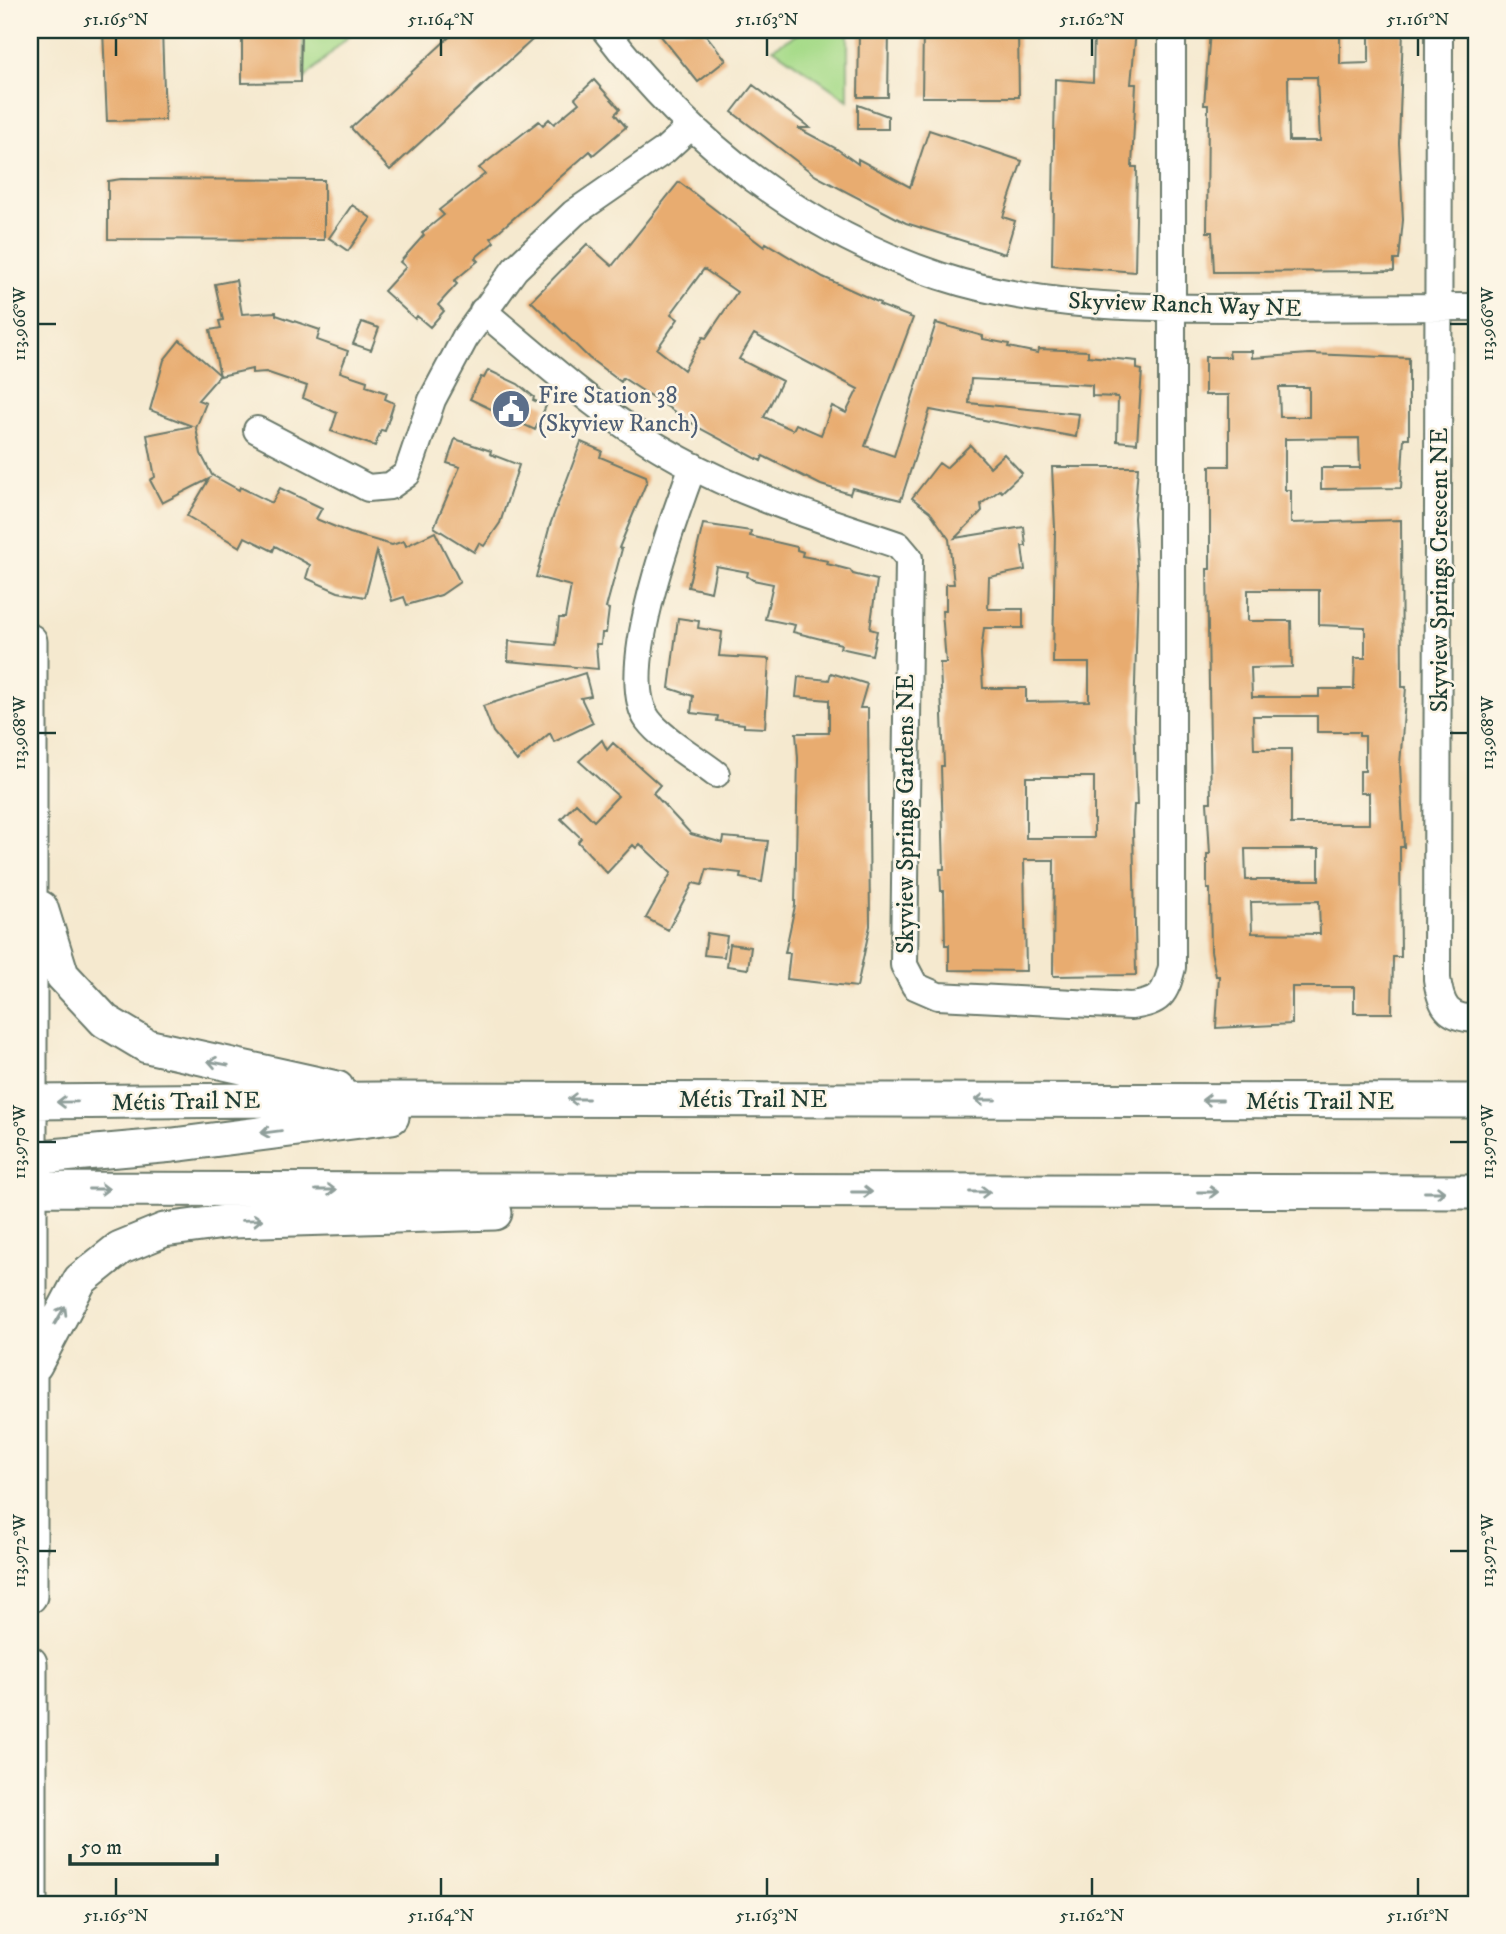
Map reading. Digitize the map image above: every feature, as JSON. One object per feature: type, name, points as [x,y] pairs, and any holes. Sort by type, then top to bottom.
[{"type":"main road","points":[[30,641],[30,1596]]},
{"type":"main road","points":[[31,857],[43,920],[62,975],[100,1018],[148,1046],[218,1063],[281,1073],[380,1099]]},
{"type":"main road","name":"Métis Trail NE","points":[[30,1103],[380,1099],[1476,1101]]},
{"type":"main road","points":[[30,1176],[173,1145],[533,1099]]},
{"type":"main road","points":[[30,1176],[811,1192],[1476,1192]]},
{"type":"main road","points":[[31,1377],[39,1354],[80,1280],[120,1248],[164,1230],[232,1221],[747,1205],[811,1192]]},
{"type":"main road","points":[[30,1663],[30,1904]]},
{"type":"street","name":"Skyview Ranch Way NE","points":[[605,30],[657,94],[690,127],[744,172],[828,227],[889,256],[941,276],[994,289],[1086,304],[1174,308],[1476,307]]},
{"type":"street","name":"Skyview Springs Gardens NE","points":[[483,312],[585,397],[693,466],[782,504],[898,545],[909,558],[904,965],[915,986],[938,996],[1131,1006],[1151,1004],[1167,989],[1172,967],[1172,30]]},
{"type":"street","name":"Skyview Springs Crescent NE","points":[[1439,30],[1437,979],[1440,1001],[1451,1014],[1476,1019]]},
{"type":"street","points":[[257,430],[368,488],[390,486],[407,474],[432,400],[483,312],[539,243],[574,213],[665,150],[690,127]]},
{"type":"street","points":[[693,466],[666,539],[653,586],[639,675],[639,702],[649,722],[716,774]]},
{"type":"green space","points":[[303,30],[355,30],[304,79]]},
{"type":"green space","points":[[804,30],[848,30],[848,100],[773,48]]},
{"type":"building","points":[[103,30],[162,30],[165,120],[107,121]]},
{"type":"building","points":[[242,30],[301,30],[300,82],[242,83]]},
{"type":"building","points":[[457,30],[543,30],[390,170],[351,128]]},
{"type":"building","points":[[656,30],[702,30],[726,60],[698,82]]},
{"type":"building","points":[[859,30],[889,30],[888,97],[858,97]]},
{"type":"building","points":[[923,30],[1018,30],[1019,97],[922,97]]},
{"type":"building","points":[[1094,30],[1136,30],[1131,84],[1136,84],[1132,167],[1137,167],[1135,272],[1052,265],[1055,79],[1093,82]]},
{"type":"building","points":[[1340,30],[1340,64],[1369,63],[1369,30],[1403,30],[1399,143],[1403,220],[1399,260],[1394,260],[1394,271],[1214,272],[1212,232],[1207,232],[1208,105],[1204,105],[1210,31]],"holes":[[[1288,77],[1317,77],[1320,141],[1289,141]]]},
{"type":"building","points":[[594,80],[620,109],[615,114],[626,127],[593,155],[590,151],[491,238],[494,242],[475,258],[478,261],[454,281],[457,284],[438,305],[444,311],[430,327],[417,316],[415,319],[384,291],[406,267],[400,262],[424,235],[422,233],[444,215],[439,210],[485,174],[479,168],[539,121],[543,125],[549,119],[554,124],[579,103],[575,98]]},
{"type":"building","points":[[753,85],[810,128],[798,128],[858,164],[858,159],[910,187],[929,130],[1022,161],[1003,217],[1015,221],[1005,254],[906,223],[816,176],[732,112]]},
{"type":"building","points":[[858,105],[888,116],[888,129],[858,129]]},
{"type":"building","points":[[324,180],[324,240],[108,239],[108,181]]},
{"type":"building","points":[[679,182],[764,247],[766,243],[823,277],[880,303],[879,305],[913,318],[865,446],[894,456],[936,323],[983,336],[983,339],[1009,344],[1008,347],[1038,353],[1039,349],[1088,351],[1088,356],[1137,361],[1137,369],[1142,370],[1137,443],[1117,441],[1118,397],[1092,396],[1092,385],[971,379],[969,403],[1079,414],[1076,437],[930,410],[901,500],[852,488],[850,494],[821,485],[763,456],[761,461],[701,429],[623,378],[621,382],[589,358],[531,301],[587,244],[612,266]],"holes":[[[704,269],[737,292],[706,338],[703,337],[684,370],[657,349],[678,319],[671,314]],[[754,334],[858,389],[846,413],[832,406],[821,435],[796,424],[793,430],[764,417],[782,381],[739,359]]]},
{"type":"building","points":[[352,205],[371,218],[348,251],[329,238]]},
{"type":"building","points":[[236,280],[242,314],[276,312],[276,315],[320,330],[317,340],[348,351],[340,372],[367,381],[366,386],[387,393],[385,399],[394,403],[385,431],[381,430],[375,446],[331,431],[337,413],[303,398],[307,386],[266,372],[252,373],[252,369],[220,376],[210,330],[221,328],[219,321],[223,320],[215,284]]},
{"type":"building","points":[[362,322],[379,328],[371,350],[353,344]]},
{"type":"building","points":[[180,340],[220,375],[198,400],[206,403],[196,428],[201,454],[212,475],[239,490],[240,487],[272,503],[280,488],[322,508],[316,519],[350,533],[392,545],[404,541],[406,546],[435,532],[460,582],[441,595],[407,605],[404,597],[392,601],[377,552],[365,597],[338,592],[306,578],[310,565],[275,546],[273,551],[245,537],[240,547],[187,516],[209,479],[162,503],[150,480],[155,477],[147,435],[192,426],[150,410],[164,360]]},
{"type":"building","points":[[1229,351],[1252,351],[1252,358],[1310,354],[1409,358],[1409,438],[1404,438],[1401,488],[1321,489],[1321,468],[1360,468],[1359,438],[1285,439],[1285,490],[1291,490],[1291,523],[1401,520],[1402,687],[1406,687],[1400,765],[1404,847],[1400,847],[1401,957],[1393,957],[1392,1013],[1354,1013],[1354,987],[1292,987],[1292,1024],[1216,1028],[1219,976],[1216,976],[1211,951],[1210,889],[1207,889],[1207,854],[1210,854],[1207,802],[1211,802],[1207,569],[1210,569],[1210,466],[1229,466],[1229,395],[1205,395],[1205,357],[1230,357]],"holes":[[[1279,387],[1309,387],[1309,417],[1280,417]],[[1248,590],[1319,590],[1319,625],[1365,627],[1365,658],[1355,658],[1354,689],[1319,689],[1319,697],[1252,697],[1251,668],[1292,667],[1291,621],[1248,621]],[[1253,716],[1317,716],[1317,732],[1359,732],[1359,736],[1365,736],[1365,771],[1360,771],[1360,793],[1369,793],[1369,824],[1291,824],[1291,749],[1254,749]],[[1245,849],[1319,849],[1319,880],[1246,880]],[[1319,901],[1320,934],[1252,933],[1251,902]]]},
{"type":"building","points":[[488,370],[518,384],[534,397],[533,400],[546,406],[535,430],[470,399],[481,377],[484,378]]},
{"type":"building","points":[[455,439],[491,451],[490,454],[519,465],[500,523],[484,546],[479,543],[474,552],[434,527],[460,467],[447,463]]},
{"type":"building","points":[[581,442],[602,451],[600,457],[646,476],[647,481],[619,548],[622,549],[606,608],[609,609],[606,633],[602,633],[601,644],[596,644],[598,669],[508,661],[509,641],[556,645],[559,618],[565,618],[571,586],[536,577],[550,525]]},
{"type":"building","points":[[970,445],[990,467],[1004,454],[1022,473],[1002,492],[1000,490],[981,504],[982,511],[955,538],[1024,527],[1026,546],[1022,546],[1025,570],[989,577],[988,609],[1023,609],[1023,628],[984,628],[981,653],[983,688],[1026,688],[1026,702],[1089,701],[1089,663],[1053,663],[1055,528],[1052,467],[1138,467],[1134,518],[1138,581],[1134,718],[1137,805],[1134,805],[1133,826],[1136,975],[1053,976],[1054,860],[1024,860],[1026,971],[949,970],[949,945],[945,945],[944,891],[941,891],[940,869],[944,869],[940,663],[946,663],[942,611],[946,611],[946,584],[954,584],[949,539],[930,512],[912,498],[939,463],[946,468]],"holes":[[[1026,777],[1094,777],[1094,838],[1026,838]]]},
{"type":"building","points":[[703,524],[751,531],[750,536],[797,547],[797,550],[803,552],[802,556],[828,561],[827,564],[877,580],[870,629],[877,631],[872,655],[840,648],[841,644],[793,632],[795,625],[765,619],[773,584],[753,580],[747,576],[748,572],[716,566],[711,592],[688,587]]},
{"type":"building","points":[[678,618],[699,621],[698,628],[722,632],[719,656],[769,659],[765,728],[744,727],[744,724],[717,721],[718,716],[691,713],[693,696],[669,688]]},
{"type":"building","points":[[585,673],[591,696],[581,698],[593,723],[554,742],[550,733],[517,761],[493,732],[483,706]]},
{"type":"building","points":[[831,673],[867,684],[860,708],[868,708],[870,926],[857,987],[787,979],[790,953],[785,953],[795,906],[798,758],[796,733],[829,733],[829,700],[796,697],[798,677],[829,680]]},
{"type":"building","points":[[602,740],[607,750],[613,743],[660,785],[653,793],[691,834],[723,843],[724,837],[768,841],[762,882],[740,878],[741,873],[707,869],[702,885],[693,883],[668,930],[646,918],[671,873],[640,844],[636,848],[633,845],[607,873],[578,842],[581,838],[561,819],[576,803],[594,821],[618,796],[579,761]]},
{"type":"building","points":[[707,933],[727,936],[724,957],[704,955]]},
{"type":"building","points":[[730,944],[751,947],[748,969],[727,966]]},
{"type":"place","name":"Fire Station 38 (Skyview Ranch)","points":[[511,409]]}]
